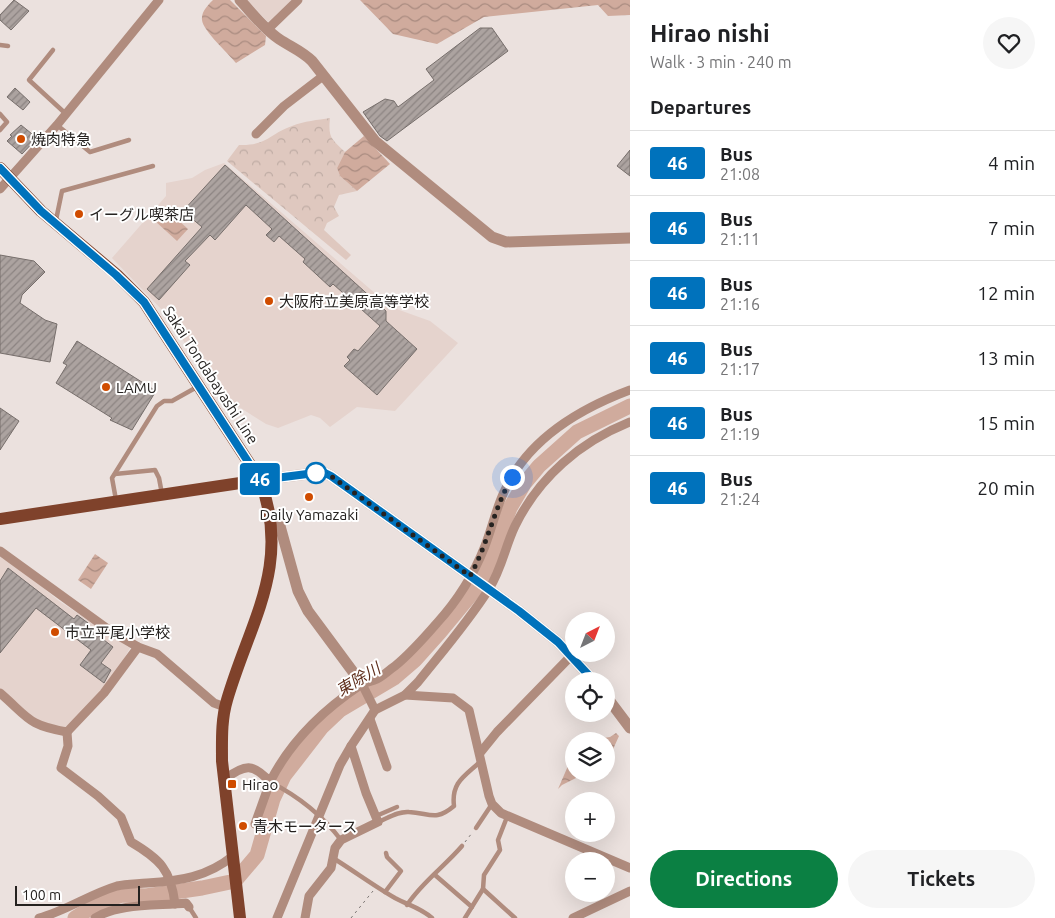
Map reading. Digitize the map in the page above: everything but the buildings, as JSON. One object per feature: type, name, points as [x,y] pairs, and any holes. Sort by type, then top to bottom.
[{"type":"main road","name":"Sakai Tondabayashi Line","points":[[0,168],[55,223],[116,275],[144,302],[260,480],[268,501],[272,522],[270,576],[226,707],[222,739],[240,918]]},
{"type":"main road","points":[[1,516],[260,480]]},
{"type":"street","points":[[0,189],[57,125],[160,0]]},
{"type":"street","points":[[240,0],[267,30],[280,40],[302,51],[375,141],[492,237],[506,242],[630,238]]},
{"type":"street","points":[[267,30],[298,0]]},
{"type":"street","points":[[256,134],[284,106],[323,76]]},
{"type":"street","points":[[255,824],[279,764],[306,730],[326,709],[376,680],[408,654],[451,606],[472,577],[504,491],[521,463],[541,442],[567,421],[588,407],[630,390]]},
{"type":"street","points":[[374,708],[405,695],[423,675],[500,570],[514,528],[547,478],[584,445],[630,422]]},
{"type":"street","points":[[260,480],[323,472],[331,476],[519,611],[565,651]]},
{"type":"street","points":[[272,522],[280,526],[292,575],[308,610],[363,687],[374,708],[370,720],[340,765],[277,918]]},
{"type":"street","points":[[0,551],[109,630],[138,647],[157,654],[214,704],[226,707]]},
{"type":"street","points":[[138,647],[104,693],[67,732],[68,746],[61,768],[112,807],[126,825],[131,842],[155,857],[173,882],[175,904]]},
{"type":"street","points":[[481,756],[496,732],[565,662]]},
{"type":"street","points":[[577,662],[586,672]]},
{"type":"street","points":[[0,693],[32,723],[67,732]]},
{"type":"street","points":[[405,695],[453,698],[466,705],[473,716],[492,804],[507,816],[630,868]]},
{"type":"street","points":[[615,708],[630,728]]},
{"type":"street","points":[[370,720],[387,767]]},
{"type":"street","points":[[305,918],[309,896],[326,875],[335,848],[341,840],[377,819],[351,746]]},
{"type":"street","points":[[225,779],[238,769],[248,767],[261,772],[271,782]]},
{"type":"street","points":[[39,918],[55,914],[105,890],[120,886],[173,882],[194,878],[215,870],[233,858]]},
{"type":"street","points":[[573,918],[630,891]]},
{"type":"street","points":[[95,918],[126,906],[142,907],[186,903],[189,907]]},
{"type":"lane","points":[[0,45],[8,46]]},
{"type":"lane","points":[[53,50],[29,80],[66,114]]},
{"type":"lane","points":[[0,114],[7,122],[0,130]]},
{"type":"lane","points":[[57,125],[90,152],[129,140]]},
{"type":"lane","points":[[55,223],[62,191],[153,166]]},
{"type":"lane","points":[[117,501],[112,478],[157,406],[164,401],[172,401],[199,385]]},
{"type":"lane","points":[[115,474],[155,470],[159,478],[162,494]]},
{"type":"lane","points":[[377,819],[407,812],[428,816],[446,813],[454,806],[452,792],[455,786],[481,756]]},
{"type":"lane","points":[[271,782],[286,790],[320,814],[341,840]]},
{"type":"lane","points":[[476,828],[492,804]]},
{"type":"lane","points":[[377,819],[397,808]]},
{"type":"lane","points":[[465,918],[484,889],[484,875],[500,850],[498,840],[507,816]]},
{"type":"lane","points":[[407,905],[417,891],[462,846]]},
{"type":"lane","points":[[385,892],[401,871],[387,857],[386,853]]},
{"type":"lane","points":[[333,858],[385,892],[407,905],[420,909],[432,918]]},
{"type":"lane","points":[[435,875],[472,906]]},
{"type":"lane","points":[[484,889],[515,918]]},
{"type":"lane","points":[[189,907],[196,918]]},
{"type":"path","points":[[462,846],[476,828]]},
{"type":"path","points":[[352,918],[376,886]]},
{"type":"shaded area","points":[[247,0],[293,0],[268,22]]},
{"type":"shaded area","name":"大阪府立美原高等学校","points":[[224,163],[391,307],[430,321],[458,343],[395,411],[357,407],[330,427],[320,418],[311,415],[278,428],[266,424],[236,405],[209,378],[163,311],[112,258],[166,196],[166,183],[192,178],[205,170]]},
{"type":"shaded area","points":[[0,557],[19,568],[59,601],[130,648],[114,676],[73,722],[65,727],[39,722],[0,689]]},
{"type":"green space","points":[[330,118],[330,134],[336,144],[345,152],[337,168],[340,176],[357,191],[339,195],[334,207],[339,216],[327,223],[324,230],[351,255],[346,260],[227,161],[239,145],[256,144],[297,124]]},
{"type":"water","points":[[213,0],[230,0],[266,36],[265,45],[236,63],[203,25],[202,20],[205,9]]},
{"type":"water","points":[[360,0],[630,0],[630,15],[608,16],[598,5],[484,17],[437,44],[393,34]]},
{"type":"water","points":[[364,136],[390,164],[357,191],[340,176],[337,168],[345,152]]},
{"type":"water","points":[[166,209],[188,229],[177,241],[155,221]]},
{"type":"water","points":[[95,554],[108,563],[91,589],[78,580]]},
{"type":"water","points":[[615,734],[619,736],[615,745]]},
{"type":"water","points":[[565,773],[565,782],[568,782],[558,789]]},
{"type":"waterway","name":"東除川","points":[[75,918],[97,904],[122,895],[146,896],[235,881],[257,855],[273,799],[284,776],[322,727],[340,710],[394,678],[415,660],[474,591],[485,573],[510,508],[524,484],[539,466],[577,432],[630,406]]},
{"type":"bus line","name":"46","points":[[0,168],[41,211],[116,275],[144,302],[159,322],[260,480],[323,472],[331,476],[519,611],[558,642],[586,672]]},
{"type":"place","name":"焼肉特急","points":[[21,139]]},
{"type":"place","name":"イーグル喫茶店","points":[[79,214]]},
{"type":"place","name":"大阪府立美原高等学校","points":[[269,301]]},
{"type":"place","name":"LAMU","points":[[106,387]]},
{"type":"place","name":"Daily Yamazaki","points":[[309,497]]},
{"type":"place","name":"市立平尾小学校","points":[[55,632]]},
{"type":"place","name":"Hirao","points":[[232,784]]},
{"type":"place","name":"青木モータース","points":[[243,826]]},
{"type":"route","points":[[316,473],[314,473],[323,472],[331,476],[470,576],[485,546],[497,508],[512,477]]}]
